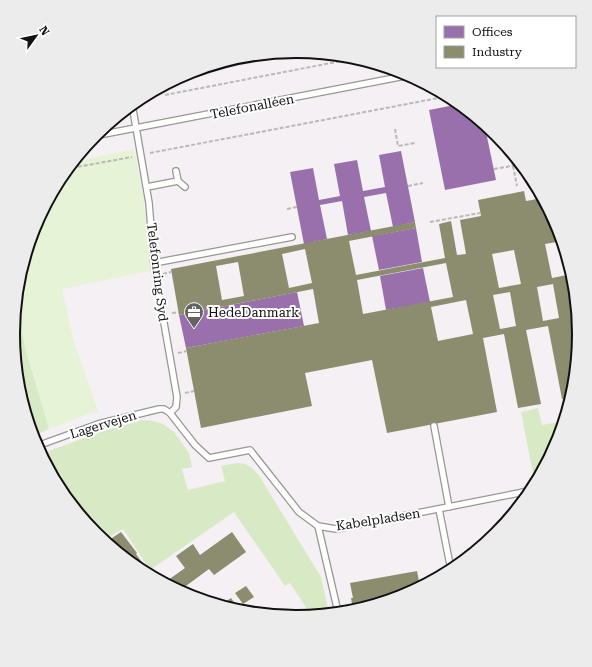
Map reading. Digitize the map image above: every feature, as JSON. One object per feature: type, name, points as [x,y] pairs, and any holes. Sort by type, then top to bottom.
[{"type":"lane","name":"Telefonalléen","points":[[106,134],[398,77]]},
{"type":"lane","name":"Telefonring Syd","points":[[133,111],[149,203],[154,263],[176,397],[176,406],[170,413]]},
{"type":"lane","points":[[176,171],[178,181],[186,187]]},
{"type":"lane","points":[[146,187],[178,181]]},
{"type":"lane","points":[[154,263],[292,237]]},
{"type":"lane","name":"Lagervejen","points":[[43,444],[98,424],[158,409],[164,409],[170,413]]},
{"type":"lane","name":"Kabelpladsen","points":[[170,413],[195,445],[209,458],[250,450],[298,512],[318,526],[336,529],[521,492]]},
{"type":"lane","points":[[434,426],[449,507]]},
{"type":"lane","points":[[439,509],[450,563]]},
{"type":"lane","points":[[318,526],[337,606]]},
{"type":"path","points":[[165,95],[340,61]]},
{"type":"path","points":[[76,167],[440,98]]},
{"type":"path","points":[[395,129],[398,146],[415,143]]},
{"type":"path","points":[[494,169],[513,165],[517,186]]},
{"type":"path","points":[[408,186],[423,183]]},
{"type":"path","points":[[287,209],[297,207]]},
{"type":"path","points":[[430,222],[480,213]]},
{"type":"shaded area","points":[[278,58],[314,58],[367,67],[385,72],[418,86],[434,94],[464,115],[491,138],[515,165],[544,211],[563,262],[570,297],[572,334],[570,370],[563,405],[544,456],[515,502],[478,541],[434,573],[385,595],[332,607],[296,610],[278,609],[225,600],[207,595],[174,581],[158,573],[128,552],[101,529],[77,502],[48,456],[29,405],[22,370],[20,334],[22,297],[29,262],[48,211],[77,165],[114,126],[158,94],[207,72],[260,60]]},
{"type":"green space","points":[[134,149],[143,192],[150,271],[62,289],[73,339],[99,414],[94,412],[49,429],[26,351],[21,324],[22,297],[29,262],[48,211],[81,160]]},
{"type":"green space","points":[[21,324],[26,351],[49,429],[39,433],[29,405],[22,370]]},
{"type":"green space","points":[[538,408],[542,425],[557,422],[544,456],[533,475],[521,412]]},
{"type":"green space","points":[[143,420],[163,424],[174,432],[189,453],[192,467],[182,469],[188,490],[225,481],[221,466],[239,463],[247,465],[255,471],[321,577],[328,607],[307,609],[290,583],[285,586],[234,512],[152,569],[147,566],[123,529],[109,537],[77,502],[46,452],[100,432]]},
{"type":"building: Offices","points":[[451,106],[486,134],[496,180],[445,190],[429,110]]},
{"type":"building: Offices","points":[[401,151],[415,222],[393,227],[386,193],[364,197],[371,231],[348,235],[342,201],[320,205],[327,239],[304,244],[290,172],[313,168],[319,200],[340,196],[334,164],[357,160],[363,191],[385,187],[379,155]]},
{"type":"building: Offices","points":[[416,228],[422,262],[379,270],[372,236]]},
{"type":"building: Offices","points":[[423,268],[430,302],[386,310],[380,276]]},
{"type":"building: Offices","points":[[297,292],[304,326],[186,348],[179,315]]},
{"type":"building: Industry","points":[[524,191],[526,201],[537,199],[544,211],[556,242],[545,244],[552,278],[566,275],[570,297],[572,334],[570,370],[564,399],[562,399],[548,326],[526,330],[541,404],[518,408],[504,334],[483,338],[497,412],[387,433],[372,360],[305,373],[312,406],[201,428],[186,348],[319,323],[313,289],[179,315],[171,269],[415,222],[416,228],[349,241],[356,275],[445,258],[439,224],[451,221],[457,255],[466,254],[460,220],[481,216],[478,200]],"holes":[[[305,249],[312,283],[289,288],[282,254]],[[514,250],[521,284],[499,288],[492,254]],[[238,262],[244,296],[222,300],[216,266]],[[446,263],[453,297],[363,314],[357,280]],[[553,284],[559,318],[543,321],[537,287]],[[510,292],[516,326],[500,329],[493,295]],[[466,300],[473,334],[438,341],[431,307]]]},
{"type":"building: Industry","points":[[121,532],[142,562],[128,552],[111,538]]},
{"type":"building: Industry","points":[[232,532],[246,552],[214,575],[209,569],[186,586],[170,579],[185,568],[176,556],[193,544],[200,555]]},
{"type":"building: Industry","points":[[417,571],[419,581],[385,595],[352,604],[351,598],[353,598],[350,583]]},
{"type":"building: Industry","points":[[246,586],[254,597],[243,604],[235,593]]},
{"type":"building: Industry","points":[[231,598],[234,602],[227,601]]},
{"type":"place","name":"HedeDanmark","points":[[194,329]]}]
